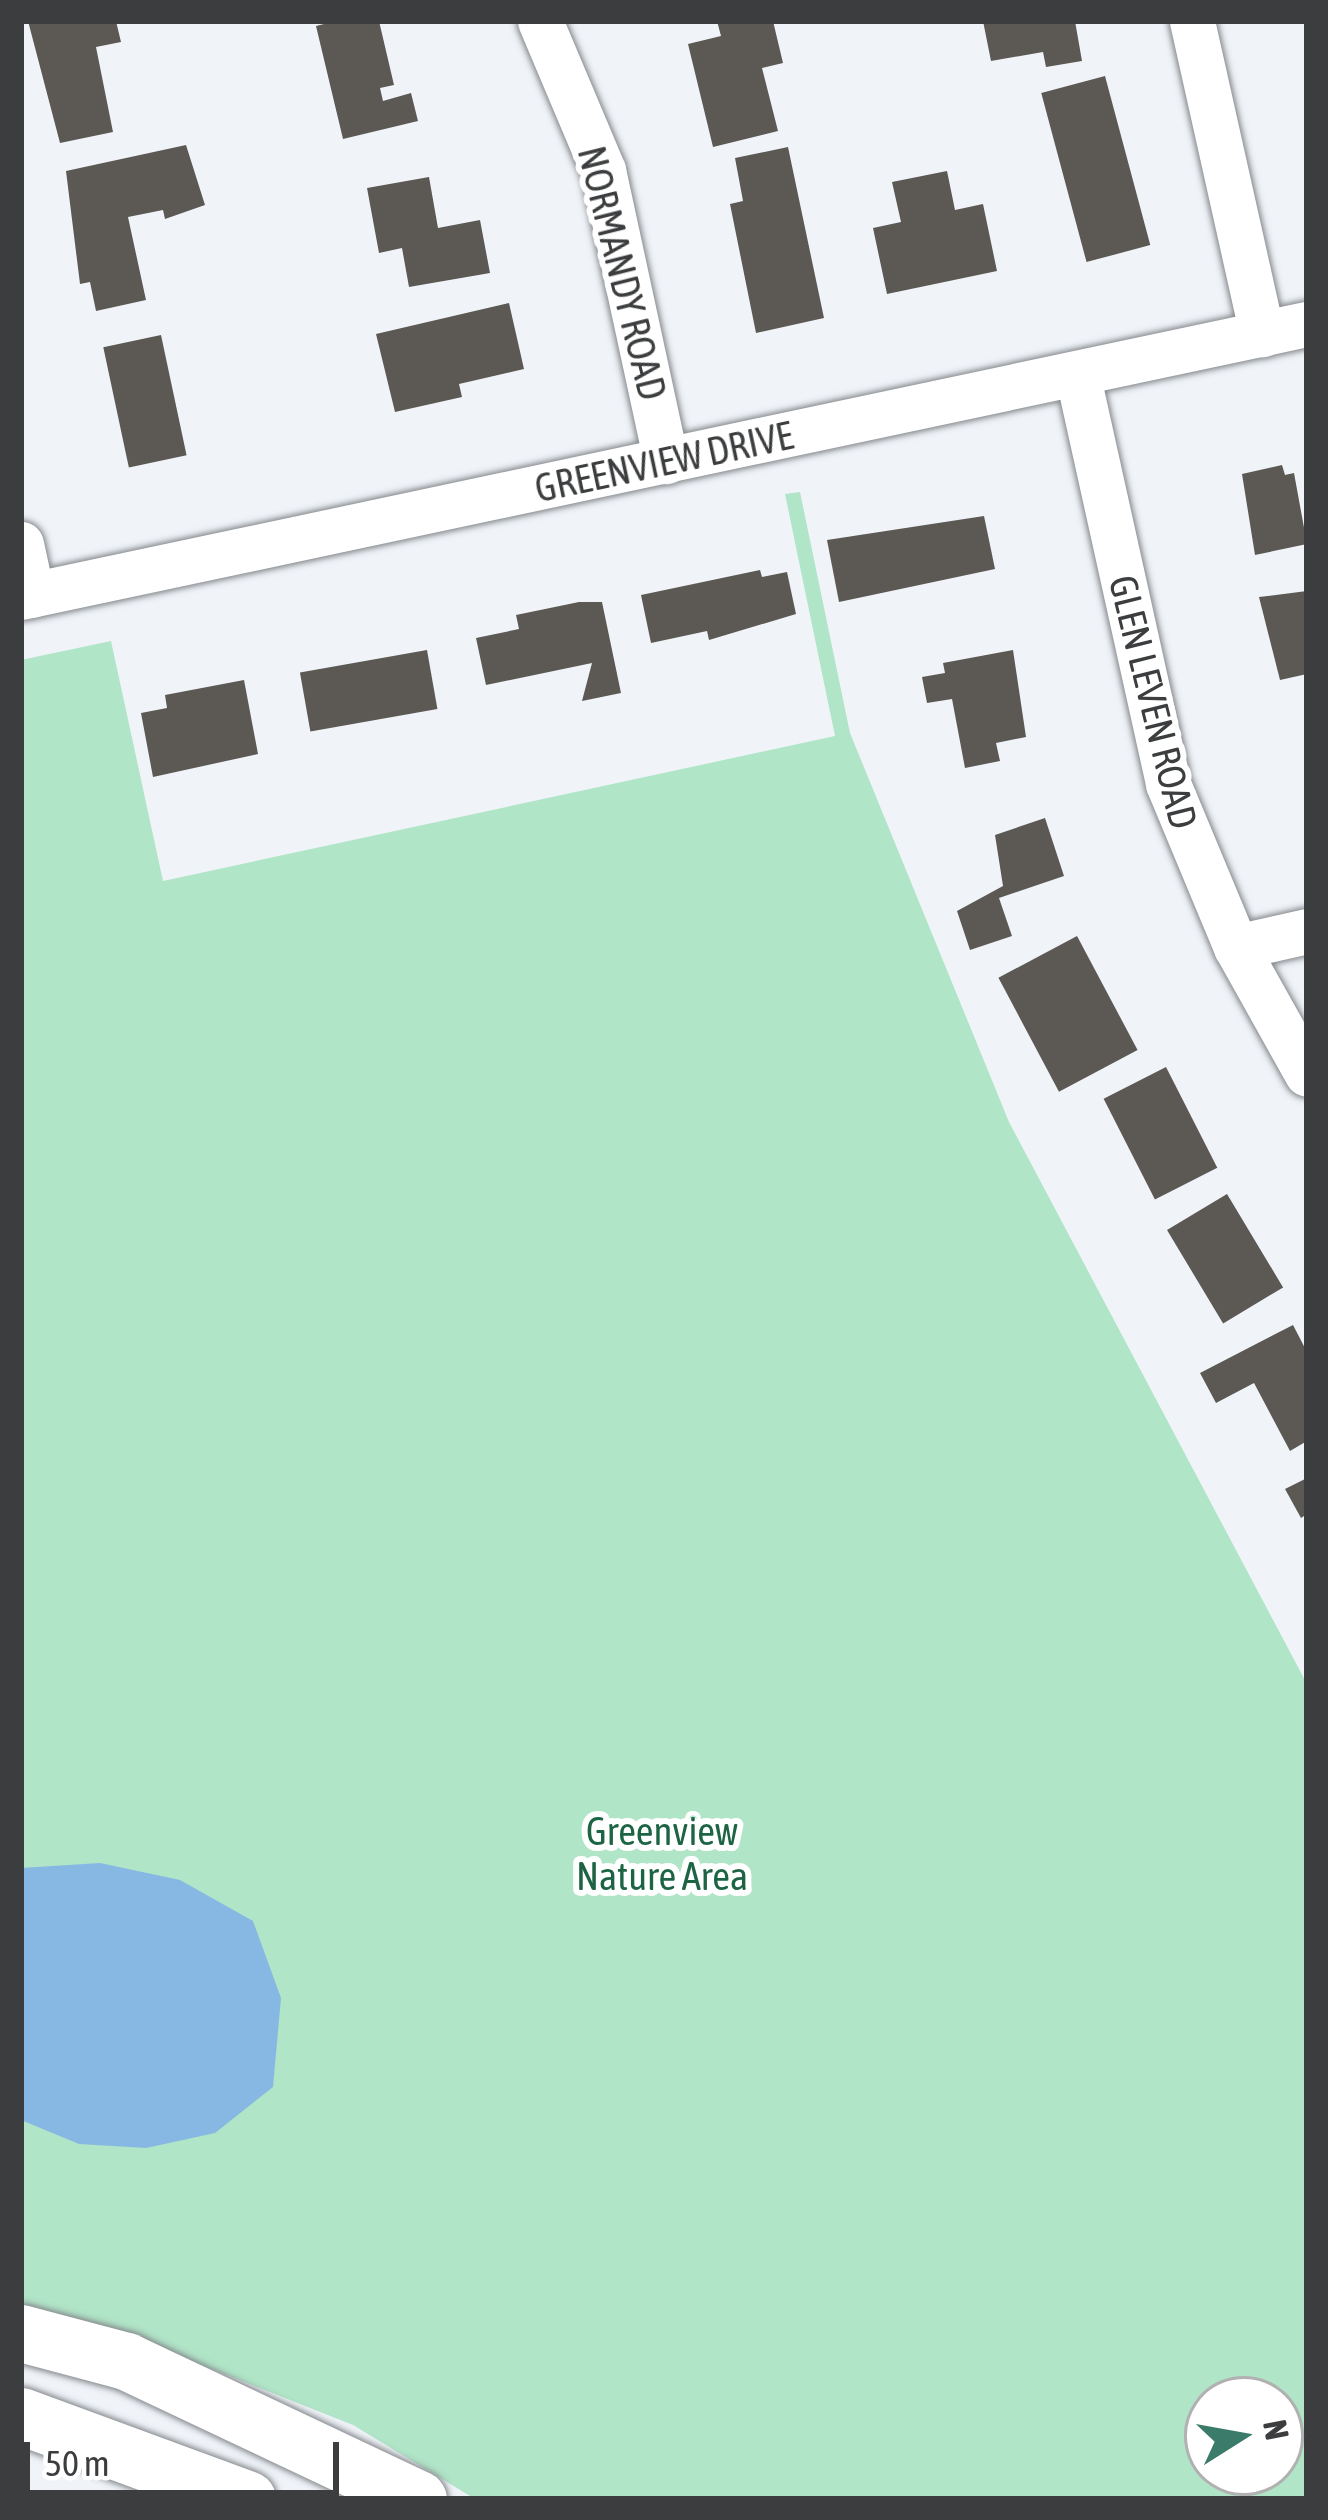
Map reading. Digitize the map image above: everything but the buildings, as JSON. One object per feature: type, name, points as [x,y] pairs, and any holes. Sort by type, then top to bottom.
[{"type":"street","name":"NORMANDY ROAD","points":[[540,21],[603,170],[666,461]]},
{"type":"street","points":[[1192,21],[1262,334]]},
{"type":"street","name":"GREENVIEW DRIVE","points":[[27,596],[1078,377],[1307,324]]},
{"type":"street","name":"GLEN LEVEN ROAD","points":[[1078,377],[1168,784],[1236,947],[1307,1074]]},
{"type":"street","points":[[21,544],[27,596]]},
{"type":"street","points":[[1236,947],[1307,932]]},
{"type":"street","points":[[21,2333],[126,2361],[418,2499]]},
{"type":"street","points":[[21,2416],[247,2499]]},
{"type":"green space","name":"Greenview Nature Area","points":[[800,492],[850,733],[1009,1122],[1307,1684],[1307,2499],[475,2499],[353,2425],[113,2330],[21,2304],[21,660],[111,641],[163,881],[835,736],[785,494]]},
{"type":"water","points":[[100,1863],[180,1880],[253,1921],[281,1998],[273,2087],[215,2133],[146,2148],[79,2144],[21,2120],[21,1868]]}]
